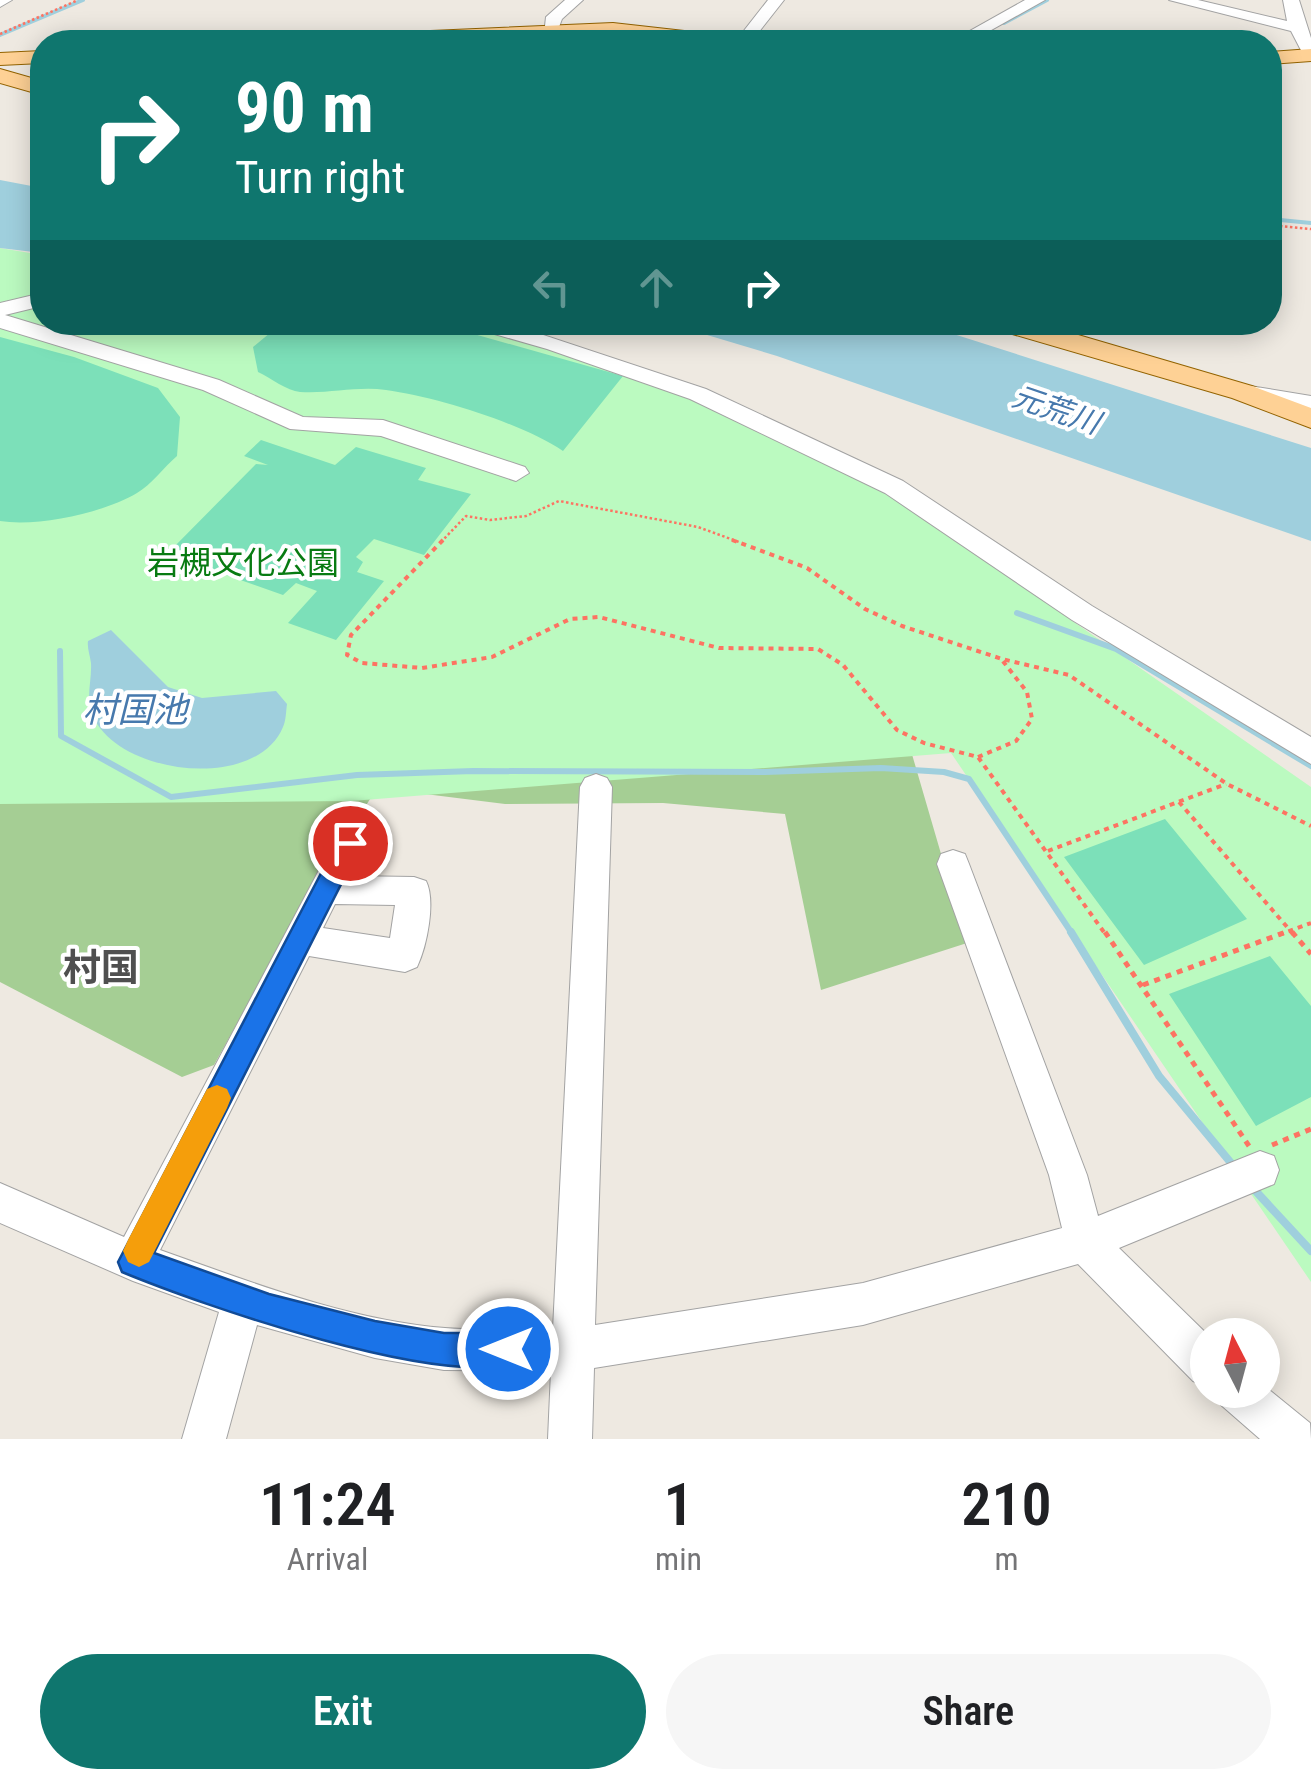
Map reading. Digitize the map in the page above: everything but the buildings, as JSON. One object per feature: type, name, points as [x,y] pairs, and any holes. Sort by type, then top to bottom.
[{"type":"main road","points":[[1282,57],[1311,54]]},
{"type":"main road","points":[[0,59],[30,58]]},
{"type":"main road","points":[[0,76],[30,85]]},
{"type":"main road","points":[[1047,335],[1242,392],[1311,419]]},
{"type":"street","points":[[550,30],[554,16],[576,0]]},
{"type":"street","points":[[752,30],[776,0]]},
{"type":"street","points":[[981,30],[1037,0]]},
{"type":"street","points":[[1177,0],[1296,28]]},
{"type":"street","points":[[1291,0],[1296,28],[1311,54]]},
{"type":"street","points":[[0,310],[30,303]]},
{"type":"street","points":[[0,321],[30,330]]},
{"type":"street","points":[[46,335],[211,385],[299,424],[384,428],[516,473]]},
{"type":"street","points":[[524,335],[698,394],[894,487],[950,528],[1082,612],[1311,752]]},
{"type":"street","points":[[1242,392],[1311,403]]},
{"type":"street","points":[[570,1439],[596,787]]},
{"type":"street","points":[[133,1262],[362,819]]},
{"type":"street","points":[[953,864],[1068,1175],[1085,1242],[1190,1348]]},
{"type":"street","points":[[298,939],[405,956],[414,891],[325,890]]},
{"type":"street","points":[[0,1203],[133,1262],[244,1300],[375,1337],[444,1349],[572,1350],[863,1304],[1085,1242],[1261,1157]]},
{"type":"street","points":[[204,1439],[244,1300]]},
{"type":"street","points":[[1257,1408],[1294,1439]]},
{"type":"path","points":[[0,34],[78,0]]},
{"type":"path","points":[[1282,226],[1311,229]]},
{"type":"path","points":[[1002,659],[1028,686],[1034,709],[1024,734],[1004,750],[978,757],[924,743],[897,730],[843,664],[818,649],[719,648],[599,617],[570,619],[492,657],[422,668],[362,663],[347,655],[351,634],[466,516],[490,520],[526,516],[559,500],[698,527],[807,568],[865,609],[902,626],[1002,659],[1068,674],[1227,784],[1311,826]]},
{"type":"path","points":[[978,757],[1143,985],[1261,1157],[1311,1129]]},
{"type":"path","points":[[1048,852],[1227,784]]},
{"type":"path","points":[[1179,802],[1311,954]]},
{"type":"path","points":[[1143,985],[1311,923]]},
{"type":"green space","name":"岩槻文化公園","points":[[0,248],[30,253],[30,335],[543,335],[854,469],[1311,787],[1311,1282],[951,753],[352,801],[0,804]]},
{"type":"green space","points":[[268,335],[478,335],[623,376],[563,451],[502,421],[407,393],[290,389],[258,372],[253,347]]},
{"type":"green space","points":[[0,337],[74,357],[158,388],[180,417],[177,456],[142,490],[107,507],[51,520],[0,521]]},
{"type":"green space","points":[[261,440],[335,465],[356,447],[426,468],[418,480],[471,494],[424,555],[374,539],[356,557],[363,562],[357,572],[384,581],[336,640],[288,623],[317,591],[296,583],[283,595],[167,554],[256,464],[268,465],[244,456]]},
{"type":"green space","points":[[0,556],[888,672],[967,943],[821,990],[785,814],[663,803],[505,804],[377,788],[300,910],[214,1065],[182,1077],[0,982]]},
{"type":"green space","points":[[1165,819],[1247,919],[1144,965],[1064,857]]},
{"type":"green space","points":[[1270,956],[1311,1006],[1311,1097],[1256,1126],[1169,994]]},
{"type":"water","points":[[0,180],[30,186],[30,252],[0,248]]},
{"type":"water","name":"元荒川","points":[[707,335],[957,335],[1311,448],[1311,541]]},
{"type":"water","name":"村国池","points":[[111,630],[168,687],[202,698],[276,691],[287,704],[283,727],[268,748],[245,761],[218,768],[157,763],[129,752],[107,736],[93,716],[89,702],[88,641]]},
{"type":"waterway","points":[[0,35],[83,0]]},
{"type":"waterway","points":[[1004,23],[1047,0]]},
{"type":"waterway","points":[[1282,220],[1311,223]]},
{"type":"waterway","points":[[1017,613],[1116,649],[1311,766]]},
{"type":"waterway","points":[[60,651],[61,736],[171,797],[357,775],[473,771],[765,772],[881,768],[944,772],[969,779],[1071,932]]},
{"type":"waterway","points":[[1071,932],[1159,1076],[1236,1169]]},
{"type":"waterway","points":[[1251,1186],[1311,1251]]},
{"type":"slow traffic","points":[[139,1251],[217,1098]]},
{"type":"district","name":"村国","points":[[101,968]]},
{"type":"route","points":[[350,843],[133,1262],[269,1309],[375,1337],[444,1349],[508,1349]]}]
